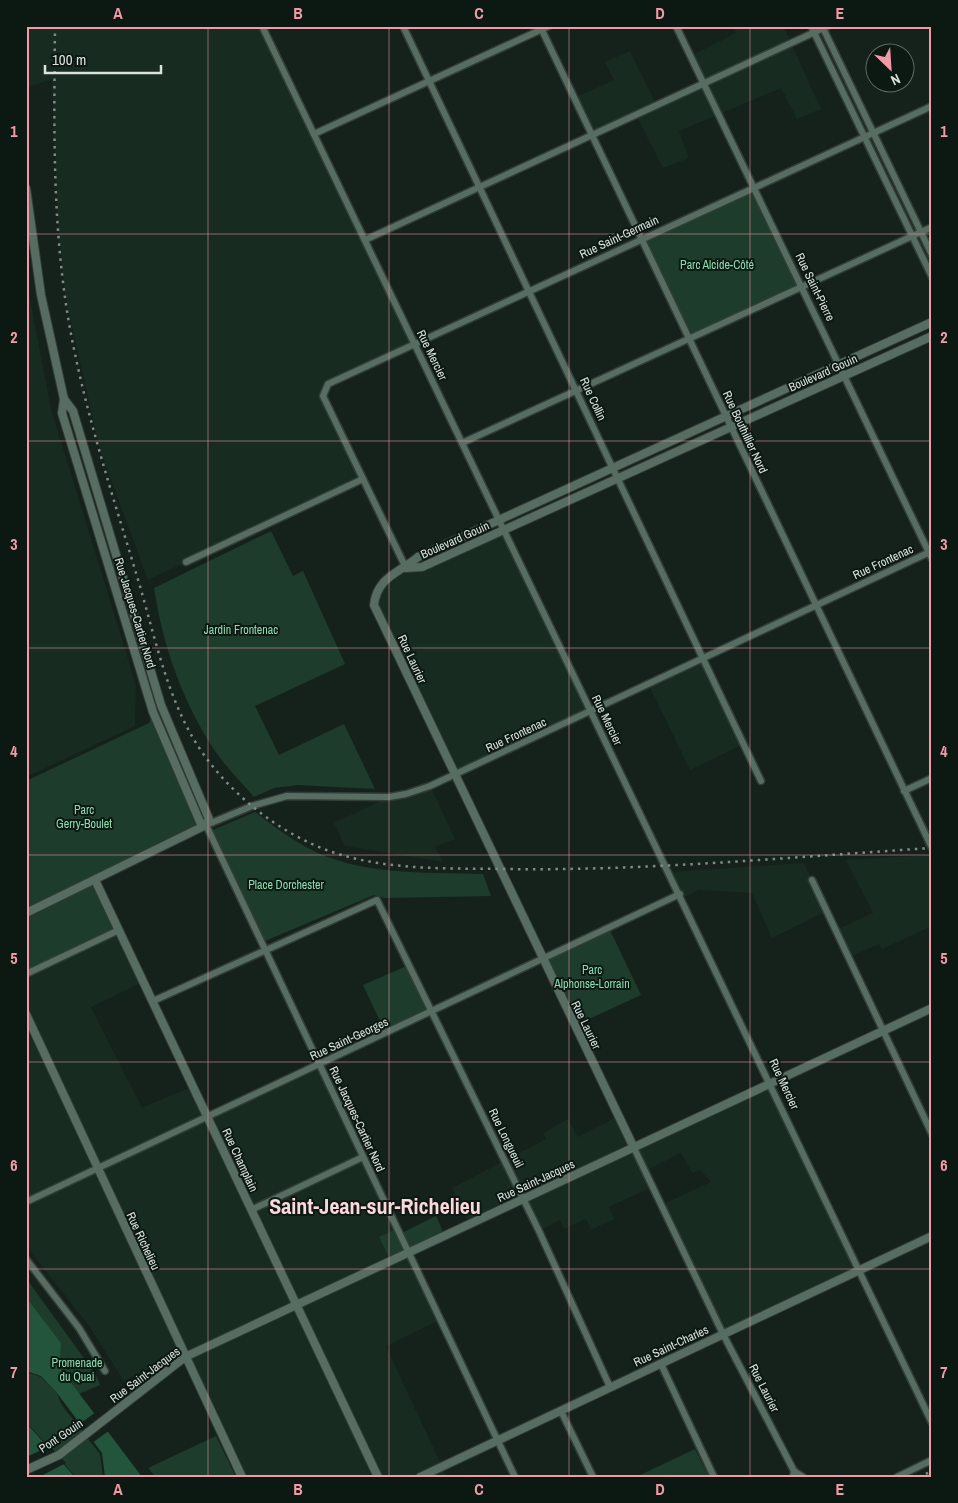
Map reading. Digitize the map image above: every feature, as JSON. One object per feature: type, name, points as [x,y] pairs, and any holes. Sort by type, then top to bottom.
[{"type":"street","name":"Rue Mercier","points":[[262,26],[503,530],[680,894],[932,1423]]},
{"type":"street","name":"Rue Collin","points":[[403,26],[761,782]]},
{"type":"street","points":[[314,134],[541,28],[549,26]]},
{"type":"street","name":"Rue Saint-Pierre","points":[[676,26],[931,554]]},
{"type":"street","points":[[365,240],[704,84],[813,29],[825,27],[932,256]]},
{"type":"street","name":"Rue Bouthillier Nord","points":[[541,28],[730,428],[932,848]]},
{"type":"street","points":[[813,29],[932,277]]},
{"type":"street","name":"Rue Saint-Germain","points":[[363,479],[323,396],[328,384],[932,106]]},
{"type":"street","name":"Rue Jacques-Cartier Nord","points":[[26,188],[41,295],[64,399],[73,411],[159,696],[209,819],[206,825],[515,1477]]},
{"type":"street","points":[[462,443],[932,227]]},
{"type":"street","name":"Boulevard Gouin","points":[[406,568],[418,557],[932,322]]},
{"type":"street","name":"Boulevard Gouin","points":[[406,568],[422,567],[932,336]]},
{"type":"street","points":[[186,562],[363,479],[406,568]]},
{"type":"street","name":"Rue Frontenac","points":[[96,880],[206,825],[252,806],[287,796],[389,796],[406,794],[455,776],[931,554]]},
{"type":"street","name":"Rue Laurier","points":[[406,568],[383,581],[375,593],[374,605],[542,960],[723,1334],[794,1474],[803,1477]]},
{"type":"street","points":[[904,791],[932,778]]},
{"type":"street","points":[[26,913],[96,880]]},
{"type":"street","name":"Rue Champlain","points":[[96,880],[378,1477]]},
{"type":"street","points":[[812,880],[932,1134]]},
{"type":"street","name":"Rue Saint-Georges","points":[[26,1202],[98,1170],[680,894]]},
{"type":"street","name":"Rue Longueuil","points":[[264,949],[376,900],[523,1198],[610,1388]]},
{"type":"street","points":[[26,974],[119,930]]},
{"type":"street","points":[[153,1001],[264,949]]},
{"type":"street","name":"Rue Saint-Jacques","points":[[107,1418],[185,1357],[932,1008]]},
{"type":"street","name":"Rue Richelieu","points":[[26,1014],[242,1477]]},
{"type":"street","points":[[251,1210],[362,1157]]},
{"type":"street","name":"Rue Saint-Charles","points":[[420,1477],[932,1236]]},
{"type":"street","points":[[26,1259],[79,1328],[105,1370]]},
{"type":"street","points":[[661,1364],[714,1477]]},
{"type":"street","points":[[561,1411],[593,1477]]},
{"type":"street","name":"Pont Gouin","points":[[26,1470],[59,1455],[107,1418]]},
{"type":"street","points":[[897,1477],[932,1460]]},
{"type":"shaded area","points":[[26,26],[262,26],[414,343],[328,384],[323,396],[363,479],[148,580],[100,450],[70,317],[64,287],[58,223],[52,79],[26,88]]},
{"type":"shaded area","points":[[733,26],[783,26],[821,109],[797,119],[781,88],[679,131],[689,158],[663,168],[636,115],[592,135],[574,98],[614,80],[605,62],[630,51],[658,108],[704,84],[687,58],[736,33]]},
{"type":"shaded area","points":[[26,278],[51,409],[136,685],[135,726],[26,777]]},
{"type":"shaded area","points":[[503,531],[591,712],[455,776],[374,605],[375,593],[406,568],[422,567]]},
{"type":"shaded area","points":[[703,659],[744,744],[690,770],[649,685]]},
{"type":"shaded area","points":[[430,786],[455,839],[435,847],[443,862],[345,846],[334,823],[389,797]]},
{"type":"shaded area","points":[[932,855],[932,926],[882,949],[879,944],[849,957],[836,930],[873,913],[846,860]]},
{"type":"shaded area","points":[[804,863],[827,911],[772,938],[752,893],[699,890],[682,898],[669,872]]},
{"type":"shaded area","points":[[95,880],[143,982],[91,1007],[142,1108],[193,1086],[208,1117],[319,1065],[409,1251],[468,1222],[452,1188],[546,1139],[543,1133],[568,1119],[578,1137],[618,1116],[633,1148],[771,1084],[859,1271],[723,1334],[661,1205],[711,1182],[700,1170],[692,1173],[681,1153],[645,1171],[652,1187],[609,1207],[614,1219],[591,1230],[586,1219],[564,1229],[560,1220],[539,1231],[524,1199],[409,1254],[440,1320],[386,1346],[447,1477],[242,1477],[185,1357],[176,1355],[124,1381],[89,1326],[26,1246],[26,913]]},
{"type":"shaded area","points":[[26,1297],[61,1343],[60,1368],[142,1477],[105,1477],[102,1453],[57,1393],[41,1376],[26,1371]]},
{"type":"shaded area","points":[[26,1423],[75,1477],[26,1477]]},
{"type":"green space","name":"Parc Alcide-Côté","points":[[754,187],[802,287],[688,339],[641,239]]},
{"type":"green space","name":"Jardin Frontenac","points":[[271,531],[293,576],[303,571],[345,664],[255,706],[279,755],[344,724],[375,789],[298,785],[274,788],[254,797],[217,754],[184,695],[163,632],[154,588]]},
{"type":"green space","name":"Parc Gerry-Boulet","points":[[153,712],[198,825],[26,908],[26,781],[149,723]]},
{"type":"green space","name":"Place Dorchester","points":[[255,812],[306,847],[347,863],[392,871],[483,874],[491,896],[384,898],[374,895],[265,941],[213,830]]},
{"type":"green space","points":[[95,880],[119,930],[26,974],[26,913]]},
{"type":"green space","name":"Parc Alphonse-Lorrain","points":[[609,928],[641,995],[574,1026],[542,960]]},
{"type":"green space","points":[[409,965],[431,1012],[386,1034],[363,985]]},
{"type":"green space","points":[[436,1216],[444,1234],[409,1251],[400,1234]]},
{"type":"green space","points":[[394,1230],[405,1252],[390,1259],[379,1237]]},
{"type":"green space","name":"Promenade du Quai","points":[[26,1278],[96,1375],[100,1385],[79,1394],[60,1368],[61,1343],[26,1297]]},
{"type":"green space","points":[[26,1372],[41,1377],[57,1393],[61,1404],[100,1454],[103,1477],[76,1477],[26,1422]]},
{"type":"green space","points":[[216,1436],[236,1477],[156,1477],[148,1468]]},
{"type":"green space","points":[[695,1449],[709,1477],[636,1477]]},
{"type":"pier","points":[[96,1412],[110,1430],[92,1443],[78,1425]]},
{"type":"pier","points":[[50,1446],[66,1463],[39,1477],[26,1477],[26,1457]]},
{"type":"railway","points":[[55,26],[54,100],[57,212],[63,286],[82,386],[160,657],[174,699],[193,738],[205,757],[220,775],[253,807],[291,833],[311,844],[332,852],[375,863],[418,867],[506,869],[612,868],[719,863],[932,848]]},
{"type":"railway","points":[[919,1477],[932,1471]]},
{"type":"district","name":"Saint-Jean-sur-Richelieu","points":[[375,1206]]}]
